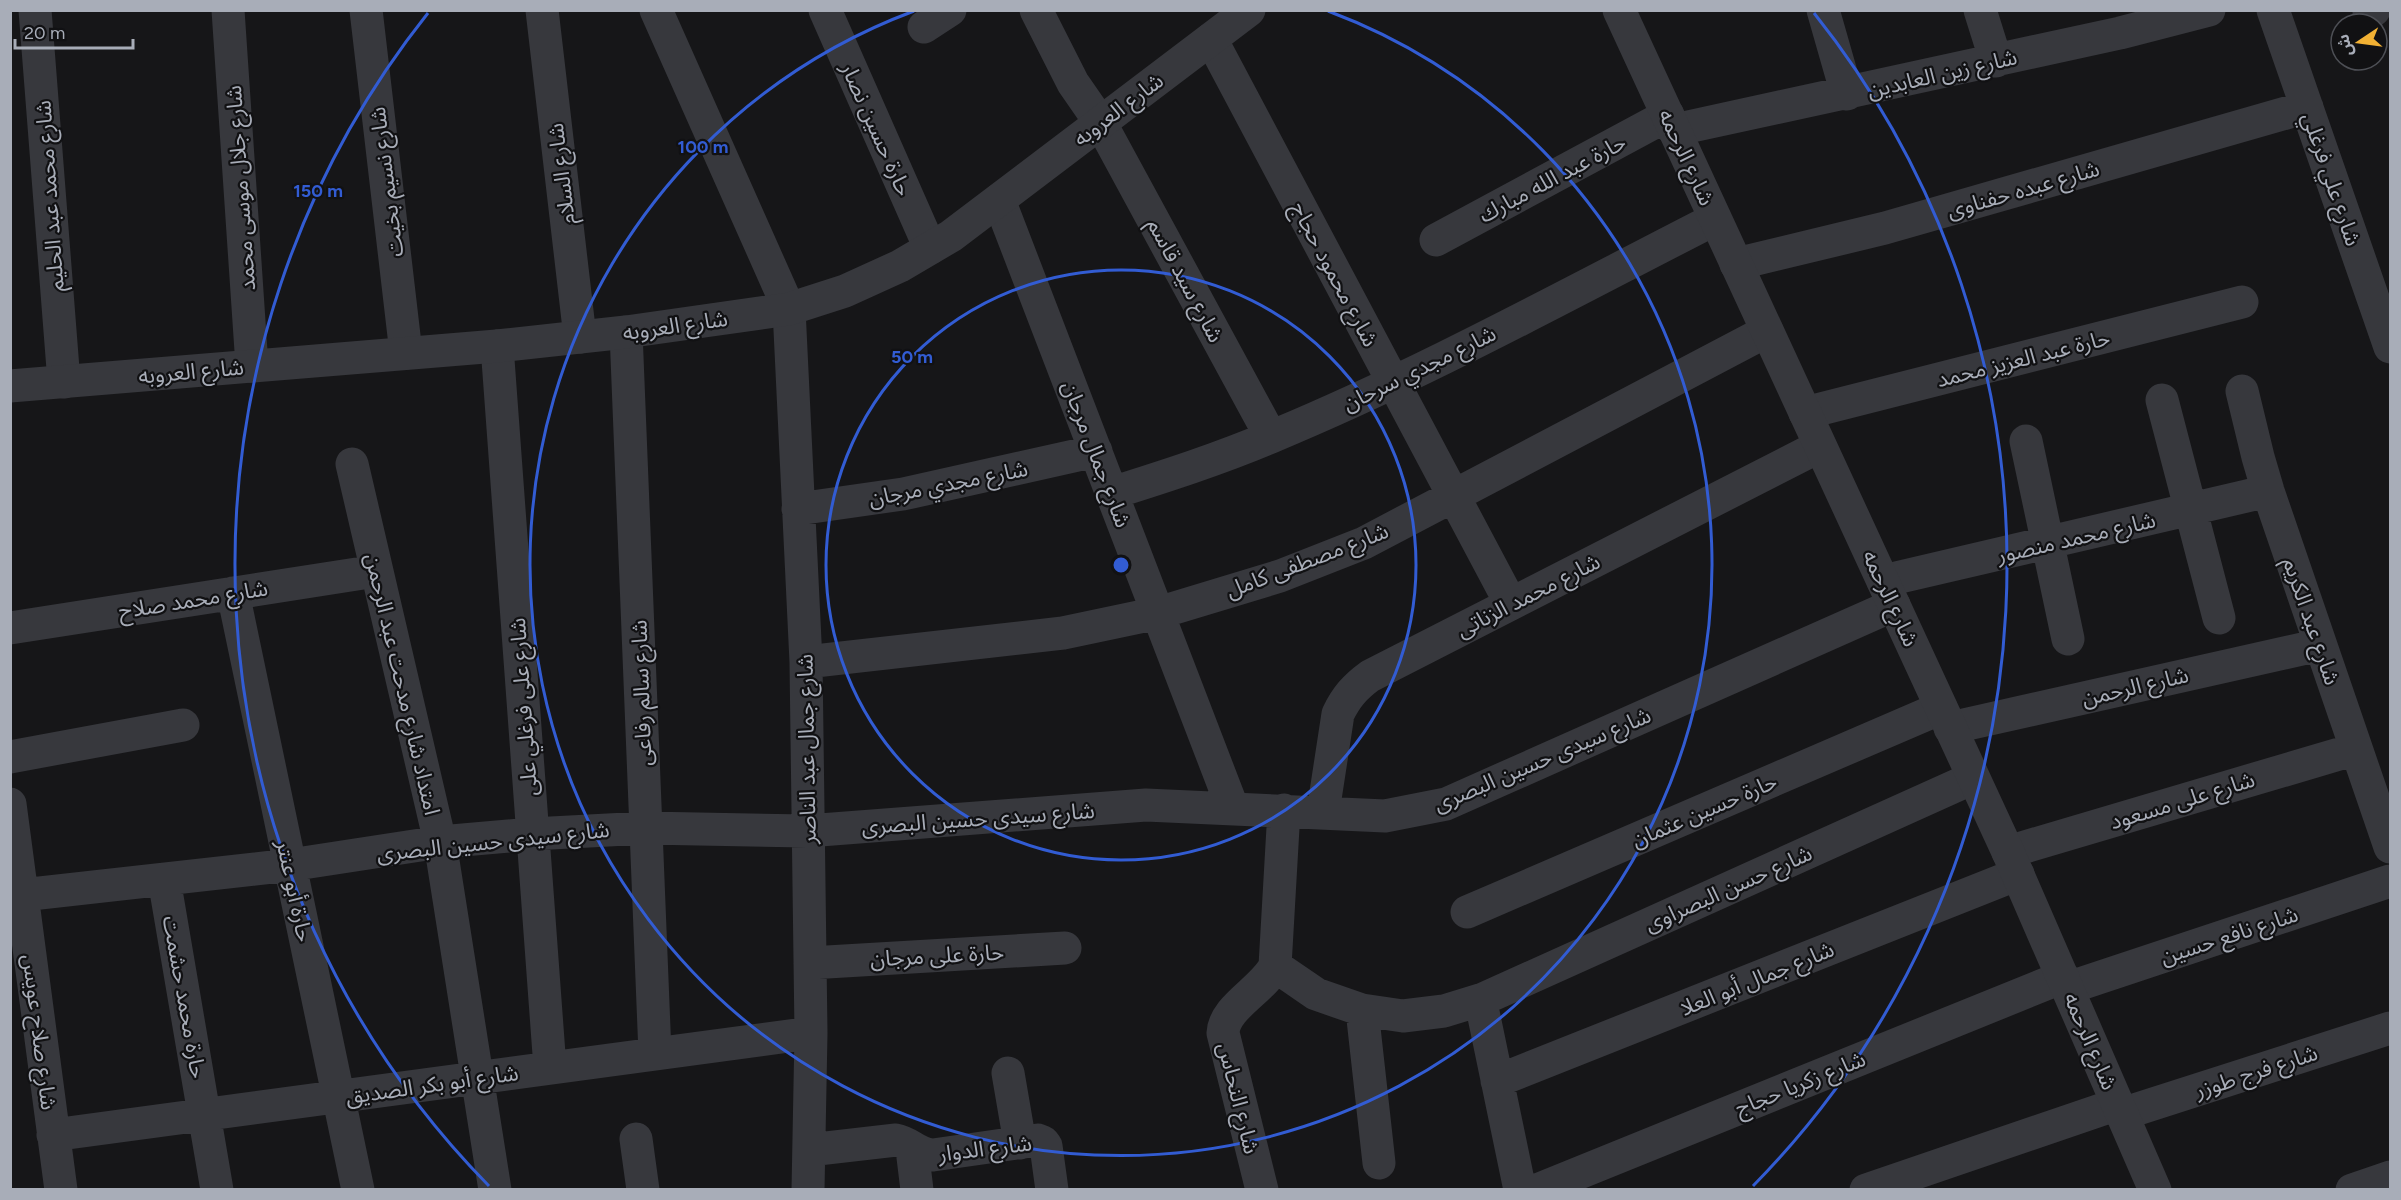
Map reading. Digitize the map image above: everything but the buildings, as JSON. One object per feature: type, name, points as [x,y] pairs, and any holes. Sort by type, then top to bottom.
[{"type":"street","name":"شارع محمد عبد الحليم","points":[[35,10],[64,382]]},
{"type":"street","name":"شارع جلال موسى محمد","points":[[228,10],[252,366]]},
{"type":"street","name":"شارع نسيم بخيت","points":[[366,10],[406,353]]},
{"type":"street","name":"شارع السلام","points":[[542,10],[580,337]]},
{"type":"street","points":[[656,10],[789,309]]},
{"type":"street","name":"حارة حسين نصار","points":[[825,10],[930,248]]},
{"type":"street","name":"شارع سيد قاسم","points":[[1036,10],[1073,83],[1100,122],[1271,437]]},
{"type":"street","name":"شارع الرحمه","points":[[1619,10],[2013,863],[2155,1190]]},
{"type":"street","points":[[1823,10],[1847,94]]},
{"type":"street","points":[[1980,10],[1996,61]]},
{"type":"street","name":"شارع زين العابدين","points":[[1671,123],[1847,94],[1996,61],[2116,22],[2209,10]]},
{"type":"street","name":"شارع علي فرغلي","points":[[2273,10],[2391,347]]},
{"type":"street","name":"شارع العروبه","points":[[10,386],[496,346],[626,332],[789,309],[845,291],[900,266],[951,236],[1228,21]]},
{"type":"street","name":"شارع محمود حجاج","points":[[1228,21],[1393,383],[1511,604]]},
{"type":"street","name":"شارع عبده حفناوى","points":[[1736,264],[1885,228],[2307,107]]},
{"type":"street","name":"حارة عبد الله مبارك","points":[[1436,240],[1671,123]]},
{"type":"street","name":"شارع جمال مرجان","points":[[999,200],[1233,809]]},
{"type":"street","name":"شارع مجدي سرحان","points":[[1112,493],[1200,465],[1271,437],[1393,383],[1715,219]]},
{"type":"street","name":"حارة عبد العزيز محمد","points":[[1805,413],[2242,302]]},
{"type":"street","name":"شارع جمال عبد الناصر","points":[[789,309],[806,662],[811,1033],[808,1190]]},
{"type":"street","name":"شارع مصطفى كامل","points":[[806,662],[1063,633],[1158,613],[1280,576],[1364,543],[1767,331]]},
{"type":"street","name":"شارع سالم رفاعى","points":[[626,332],[655,1054]]},
{"type":"street","name":"شارع على فرغلي على","points":[[496,346],[550,1068]]},
{"type":"street","name":"شارع عبد الكريم","points":[[2242,391],[2268,491],[2391,847]]},
{"type":"street","points":[[2162,400],[2219,618]]},
{"type":"street","points":[[2026,441],[2068,639]]},
{"type":"street","name":"شارع محمد الزناتى","points":[[1323,812],[1338,714],[1345,699],[1355,687],[1370,676],[1820,446]]},
{"type":"street","name":"شارع مجدي مرجان","points":[[798,509],[903,494],[1096,451]]},
{"type":"street","name":"امتداد شارع مدحت عبد الرحمن","points":[[352,464],[440,842],[495,1190]]},
{"type":"street","name":"شارع محمد منصور","points":[[1888,593],[2048,544],[2268,491]]},
{"type":"street","name":"شارع محمد صلاح","points":[[10,628],[376,571]]},
{"type":"street","name":"حارة أبو عنتر","points":[[233,593],[358,1190]]},
{"type":"street","name":"شارع سيدى حسين البصرى","points":[[22,895],[290,865],[440,842],[532,834],[646,828],[807,831],[1146,805],[1385,816],[1446,804],[1888,593]]},
{"type":"street","name":"شارع الرحمن","points":[[1946,718],[2320,645]]},
{"type":"street","name":"حارة حسين عثمان","points":[[1467,912],[1946,718]]},
{"type":"street","points":[[10,757],[183,725]]},
{"type":"street","name":"شارع على مسعود","points":[[2013,863],[2356,749]]},
{"type":"street","name":"شارع حسن البصراوى","points":[[1275,966],[1316,994],[1362,1010],[1403,1016],[1444,1011],[1483,999],[1973,778]]},
{"type":"street","name":"شارع صلاح عويس","points":[[10,804],[22,895],[23,992],[53,1135],[61,1190]]},
{"type":"street","points":[[1275,966],[1284,810]]},
{"type":"street","name":"شارع جمال أبو العلا","points":[[1497,1081],[2013,863]]},
{"type":"street","name":"حارة محمد حشمت","points":[[164,879],[217,1190]]},
{"type":"street","name":"شارع نافع حسين","points":[[2065,983],[2391,881]]},
{"type":"street","name":"حارة على مرجان","points":[[810,963],[1065,948]]},
{"type":"street","name":"شارع النحاس","points":[[1262,1190],[1223,1033],[1223,1025],[1232,1011],[1269,977],[1275,966]]},
{"type":"street","name":"شارع زكريا حجاج","points":[[1537,1190],[2065,983]]},
{"type":"street","points":[[1483,999],[1482,1007],[1520,1190]]},
{"type":"street","points":[[1362,1010],[1379,1163]]},
{"type":"street","name":"شارع فرج طوزر","points":[[1866,1190],[2120,1109],[2391,1028]]},
{"type":"street","name":"شارع أبو بكر الصديق","points":[[53,1135],[811,1033]]},
{"type":"street","points":[[1008,1073],[1020,1143]]},
{"type":"street","points":[[636,1139],[643,1190]]},
{"type":"street","name":"شارع الدوار","points":[[809,1150],[896,1140],[926,1155],[933,1155],[1038,1140],[1045,1144],[1053,1190]]},
{"type":"street","points":[[912,1149],[917,1190]]},
{"type":"street","points":[[2352,1190],[2391,1177]]}]
